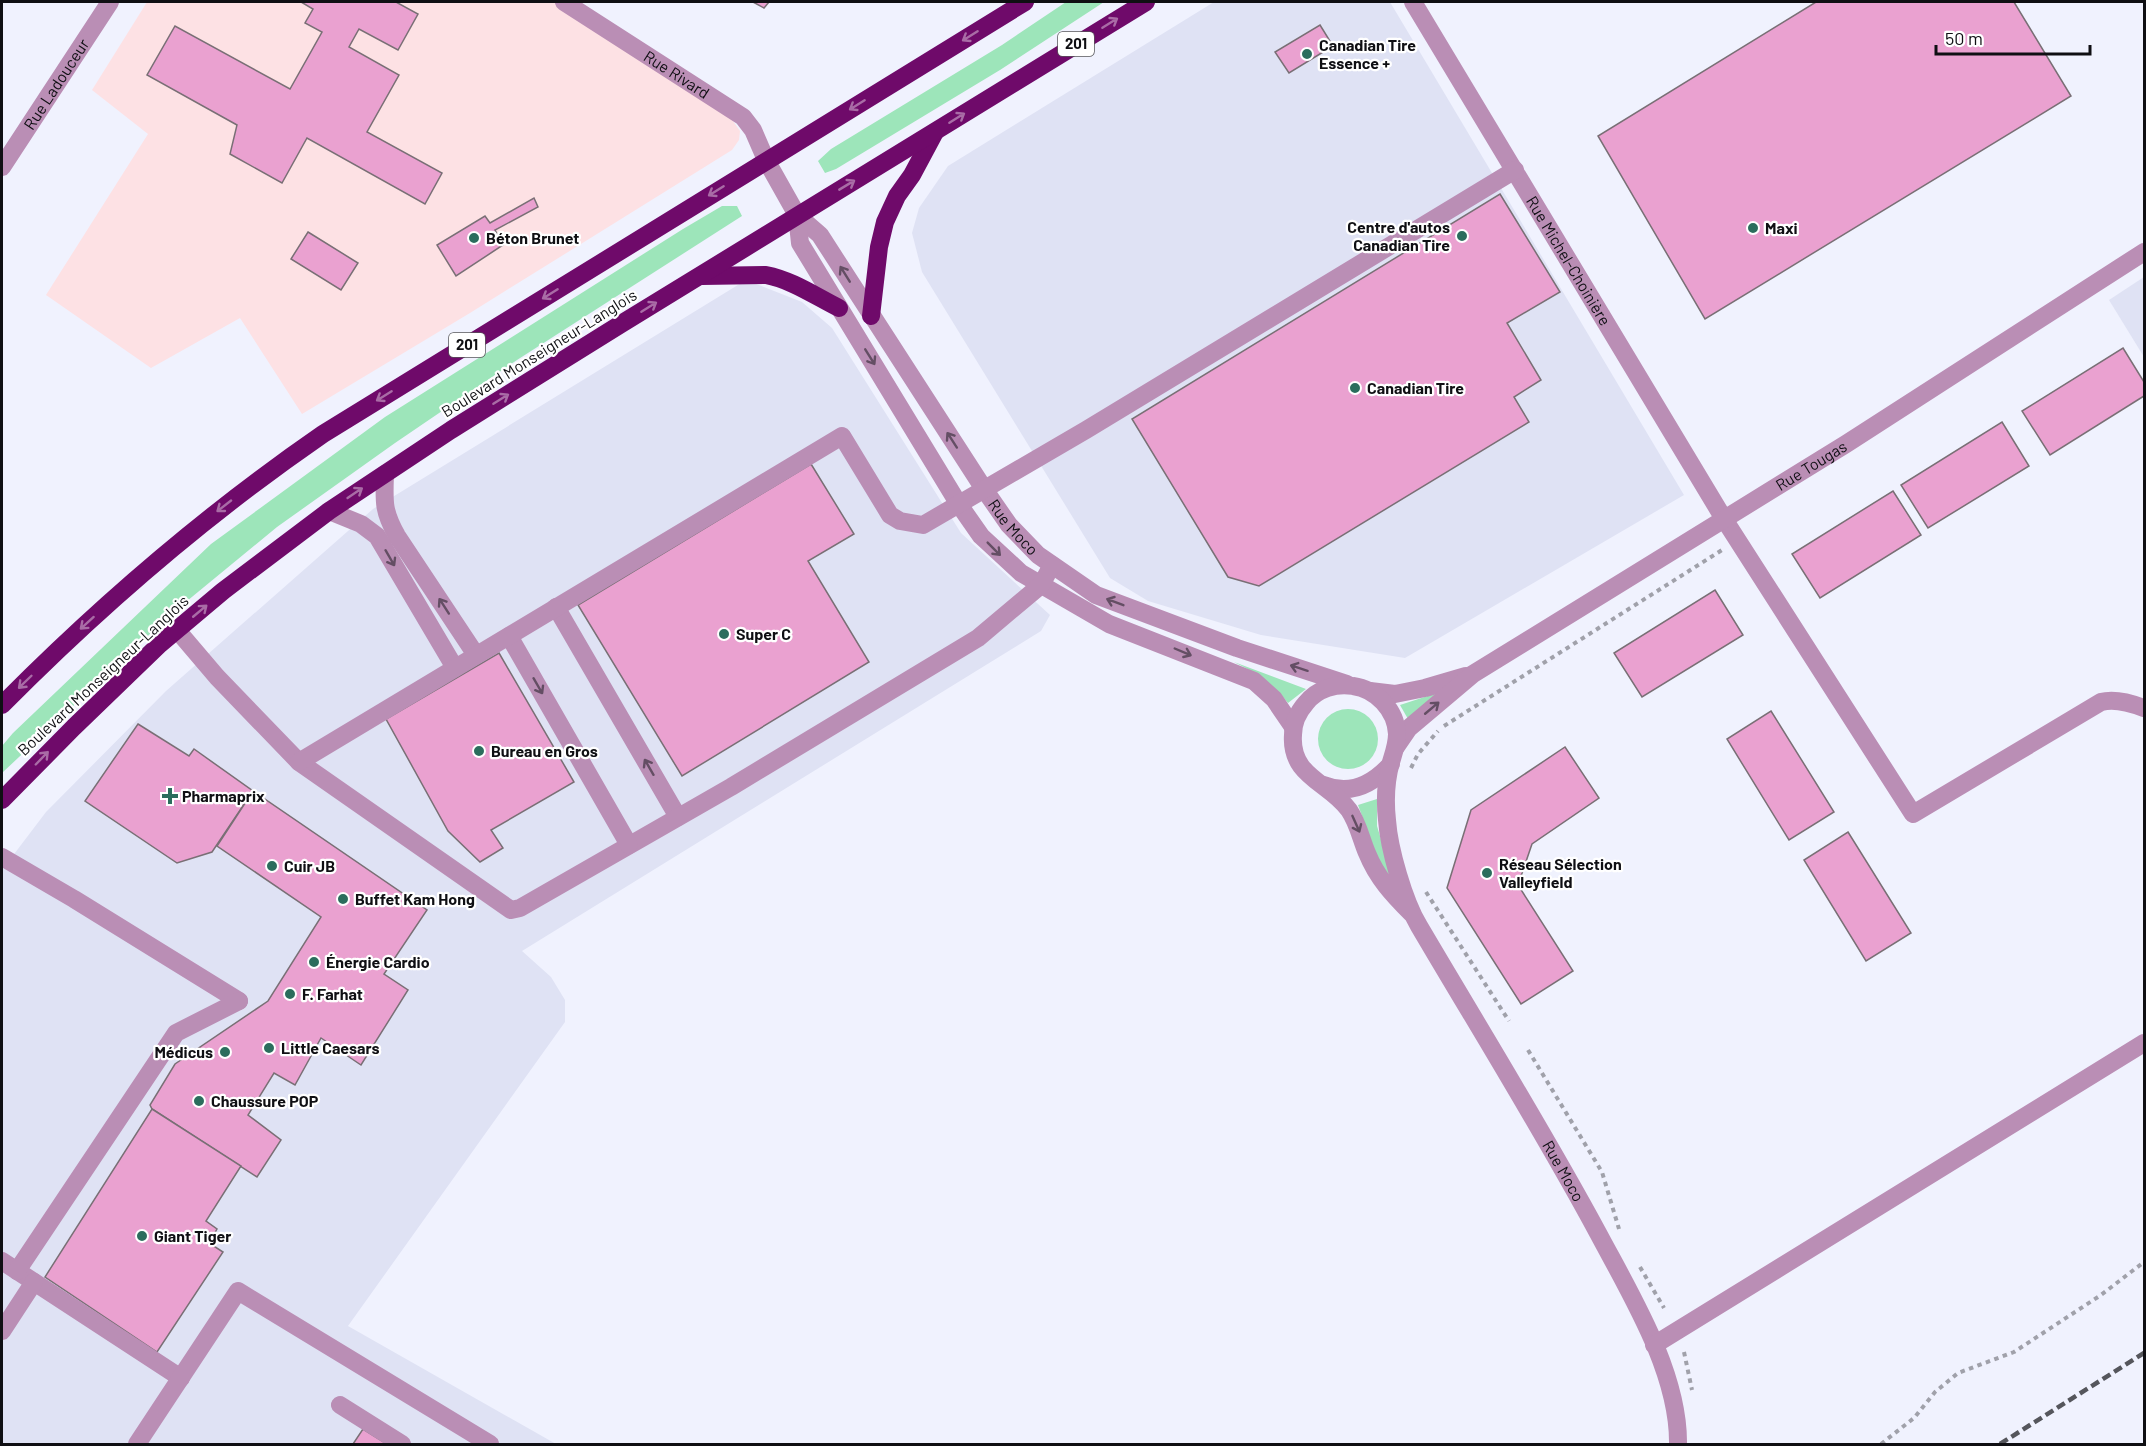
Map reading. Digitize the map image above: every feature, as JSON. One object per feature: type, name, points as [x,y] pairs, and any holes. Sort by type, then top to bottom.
[{"type":"highway","name":"201","points":[[2,705],[80,630],[178,544],[295,453],[374,402],[1025,2]]},
{"type":"highway","name":"Boulevard Monseigneur-Langlois","points":[[2,800],[104,697],[177,630],[265,559],[330,511],[385,474],[797,215],[1146,2]]},
{"type":"highway","points":[[871,316],[879,247],[885,222],[897,196],[912,175],[935,132]]},
{"type":"highway","points":[[700,276],[766,275],[776,277],[839,308]]},
{"type":"street","name":"Rue Ladouceur","points":[[2,167],[110,2]]},
{"type":"street","name":"Rue Michel-Choinière","points":[[1413,2],[1724,519],[1913,814],[2101,702],[2121,701],[2145,708]]},
{"type":"street","name":"Rue Rivard","points":[[566,3],[736,111],[753,130],[766,160]]},
{"type":"street","name":"Rue Moco","points":[[766,160],[797,215],[820,235],[984,489],[1009,525],[1038,555],[1096,595],[1237,648],[1362,689],[1383,701],[1392,715],[1397,730],[1387,786],[1387,820],[1393,855],[1412,914],[1571,1182],[1641,1313],[1668,1383],[1678,1444]]},
{"type":"street","points":[[299,762],[842,436],[890,514],[900,521],[923,525],[1086,430],[1515,170]]},
{"type":"street","name":"Rue Moco","points":[[797,215],[800,243],[958,503],[981,536],[1021,573],[1109,624],[1254,681],[1274,699],[1293,727],[1292,743],[1296,758],[1305,772],[1351,812],[1379,878],[1412,914]]},
{"type":"street","name":"Rue Tougas","points":[[1394,755],[1409,728],[1473,674],[1974,363],[2145,252]]},
{"type":"street","points":[[385,474],[385,511],[388,519],[476,655]]},
{"type":"street","points":[[330,511],[361,524],[377,536],[455,668]]},
{"type":"street","points":[[177,630],[217,677],[299,762],[511,910],[520,908],[678,818],[978,638],[1041,585],[1052,565]]},
{"type":"street","points":[[556,607],[678,818]]},
{"type":"street","points":[[509,636],[629,845]]},
{"type":"street","name":"Rue Tougas","points":[[1362,689],[1395,693],[1425,688],[1473,674]]},
{"type":"street","points":[[1293,727],[1299,712],[1309,699],[1322,690],[1338,686],[1362,689]]},
{"type":"street","points":[[1317,782],[1333,789],[1350,790],[1366,785],[1380,776],[1394,755]]},
{"type":"street","points":[[2,857],[239,1001],[176,1033],[9,1266],[182,1378]]},
{"type":"street","points":[[1654,1345],[2145,1043]]},
{"type":"street","points":[[2,1330],[34,1282]]},
{"type":"street","points":[[137,1444],[238,1292],[490,1444]]},
{"type":"street","points":[[340,1405],[402,1444]]},
{"type":"path","points":[[1407,778],[1418,754],[1442,728],[1722,550]]},
{"type":"path","points":[[1423,887],[1509,1021]]},
{"type":"path","points":[[1528,1050],[1602,1172],[1622,1236]]},
{"type":"path","points":[[1635,1257],[1664,1308]]},
{"type":"path","points":[[1881,1444],[1914,1418],[1935,1392],[1958,1373],[2014,1352],[2101,1295],[2145,1262]]},
{"type":"shaded area","name":"Béton Brunet","points":[[147,2],[572,2],[728,114],[740,131],[739,140],[732,150],[470,313],[302,414],[240,318],[151,368],[46,295],[148,134],[92,90]]},
{"type":"shaded area","points":[[1214,2],[1390,2],[1684,495],[1405,658],[1261,635],[1148,601],[1110,578],[922,272],[912,233],[919,208],[948,166]]},
{"type":"shaded area","points":[[2144,277],[2144,357],[2109,300]]},
{"type":"shaded area","points":[[746,280],[802,302],[832,328],[961,533],[1050,615],[1041,631],[522,951],[551,977],[565,1000],[565,1022],[348,1326],[556,1444],[2,1444],[2,870],[46,812],[166,691],[373,509]]},
{"type":"green space","points":[[1066,2],[1104,2],[1000,70],[836,169],[825,173],[818,161],[831,149],[1002,45]]},
{"type":"green space","points":[[722,206],[737,206],[742,216],[517,360],[277,527],[170,615],[2,773],[2,746],[13,733],[211,544],[385,417]]},
{"type":"green space","points":[[1234,662],[1306,689],[1288,703],[1264,679]]},
{"type":"green space","points":[[1446,690],[1408,719],[1400,705]]},
{"type":"green space","points":[[1348,709],[1369,718],[1378,739],[1369,760],[1348,769],[1327,760],[1318,739],[1327,718]]},
{"type":"green space","points":[[1377,799],[1377,826],[1396,889],[1381,867],[1358,805]]},
{"type":"building","points":[[301,2],[396,2],[418,14],[398,50],[359,29],[349,47],[399,75],[367,132],[442,173],[425,204],[307,138],[282,183],[230,154],[237,125],[147,75],[175,26],[290,89],[322,32],[305,23],[313,9]]},
{"type":"building","points":[[753,2],[769,2],[764,8]]},
{"type":"building","name":"Maxi","points":[[1816,2],[2014,2],[2071,96],[1705,319],[1598,136]]},
{"type":"building","points":[[1320,25],[1333,46],[1289,73],[1275,52]]},
{"type":"building","name":"Canadian Tire","points":[[1500,194],[1560,292],[1507,323],[1541,380],[1514,397],[1529,422],[1259,586],[1228,577],[1132,419]]},
{"type":"building","name":"Béton Brunet","points":[[534,198],[538,207],[495,230],[503,245],[456,276],[437,245],[485,216],[490,223]]},
{"type":"building","points":[[308,232],[358,263],[341,290],[291,259]]},
{"type":"building","points":[[2123,348],[2144,382],[2144,396],[2050,455],[2022,411]]},
{"type":"building","points":[[2002,422],[2029,466],[1928,528],[1901,485]]},
{"type":"building","name":"Super C","points":[[811,464],[854,534],[808,561],[869,662],[682,776],[578,605]]},
{"type":"building","points":[[1893,491],[1921,535],[1820,598],[1792,554]]},
{"type":"building","points":[[1715,590],[1743,635],[1642,697],[1614,653]]},
{"type":"building","name":"Bureau en Gros","points":[[499,653],[574,782],[491,830],[503,848],[480,862],[448,831],[386,719]]},
{"type":"building","points":[[1771,711],[1834,812],[1789,840],[1727,739]]},
{"type":"building","name":"Pharmaprix","points":[[138,724],[189,756],[194,749],[253,791],[212,852],[177,863],[85,801]]},
{"type":"building","name":"Réseau Sélection Valleyfield","points":[[1565,747],[1599,798],[1532,844],[1518,885],[1573,971],[1521,1004],[1447,888],[1471,810]]},
{"type":"building","points":[[253,791],[427,910],[384,974],[408,990],[361,1065],[321,1038],[295,1085],[274,1073],[248,1115],[281,1140],[257,1177],[152,1109],[150,1105],[175,1064],[268,1001],[321,917],[217,846]]},
{"type":"building","points":[[1848,832],[1911,933],[1866,961],[1804,860]]},
{"type":"building","name":"Giant Tiger","points":[[152,1109],[241,1166],[206,1221],[217,1229],[209,1243],[223,1252],[157,1352],[45,1277]]},
{"type":"building","points":[[363,1429],[387,1444],[353,1444]]},
{"type":"railway","points":[[2000,1444],[2144,1353]]},
{"type":"place","name":"Canadian Tire Essence +","points":[[1307,54]]},
{"type":"place","name":"Maxi","points":[[1753,228]]},
{"type":"place","name":"Centre d'autos Canadian Tire","points":[[1462,236]]},
{"type":"place","name":"Béton Brunet","points":[[474,238]]},
{"type":"place","name":"Canadian Tire","points":[[1355,388]]},
{"type":"place","name":"Super C","points":[[724,634]]},
{"type":"place","name":"Bureau en Gros","points":[[479,751]]},
{"type":"place","name":"Pharmaprix","points":[[170,796]]},
{"type":"place","name":"Cuir JB","points":[[272,866]]},
{"type":"place","name":"Réseau Sélection Valleyfield","points":[[1487,873]]},
{"type":"place","name":"Buffet Kam Hong","points":[[343,899]]},
{"type":"place","name":"Énergie Cardio","points":[[314,962]]},
{"type":"place","name":"F. Farhat","points":[[290,994]]},
{"type":"place","name":"Little Caesars","points":[[269,1048]]},
{"type":"place","name":"Médicus","points":[[225,1052]]},
{"type":"place","name":"Chaussure POP","points":[[199,1101]]},
{"type":"place","name":"Giant Tiger","points":[[142,1236]]}]
